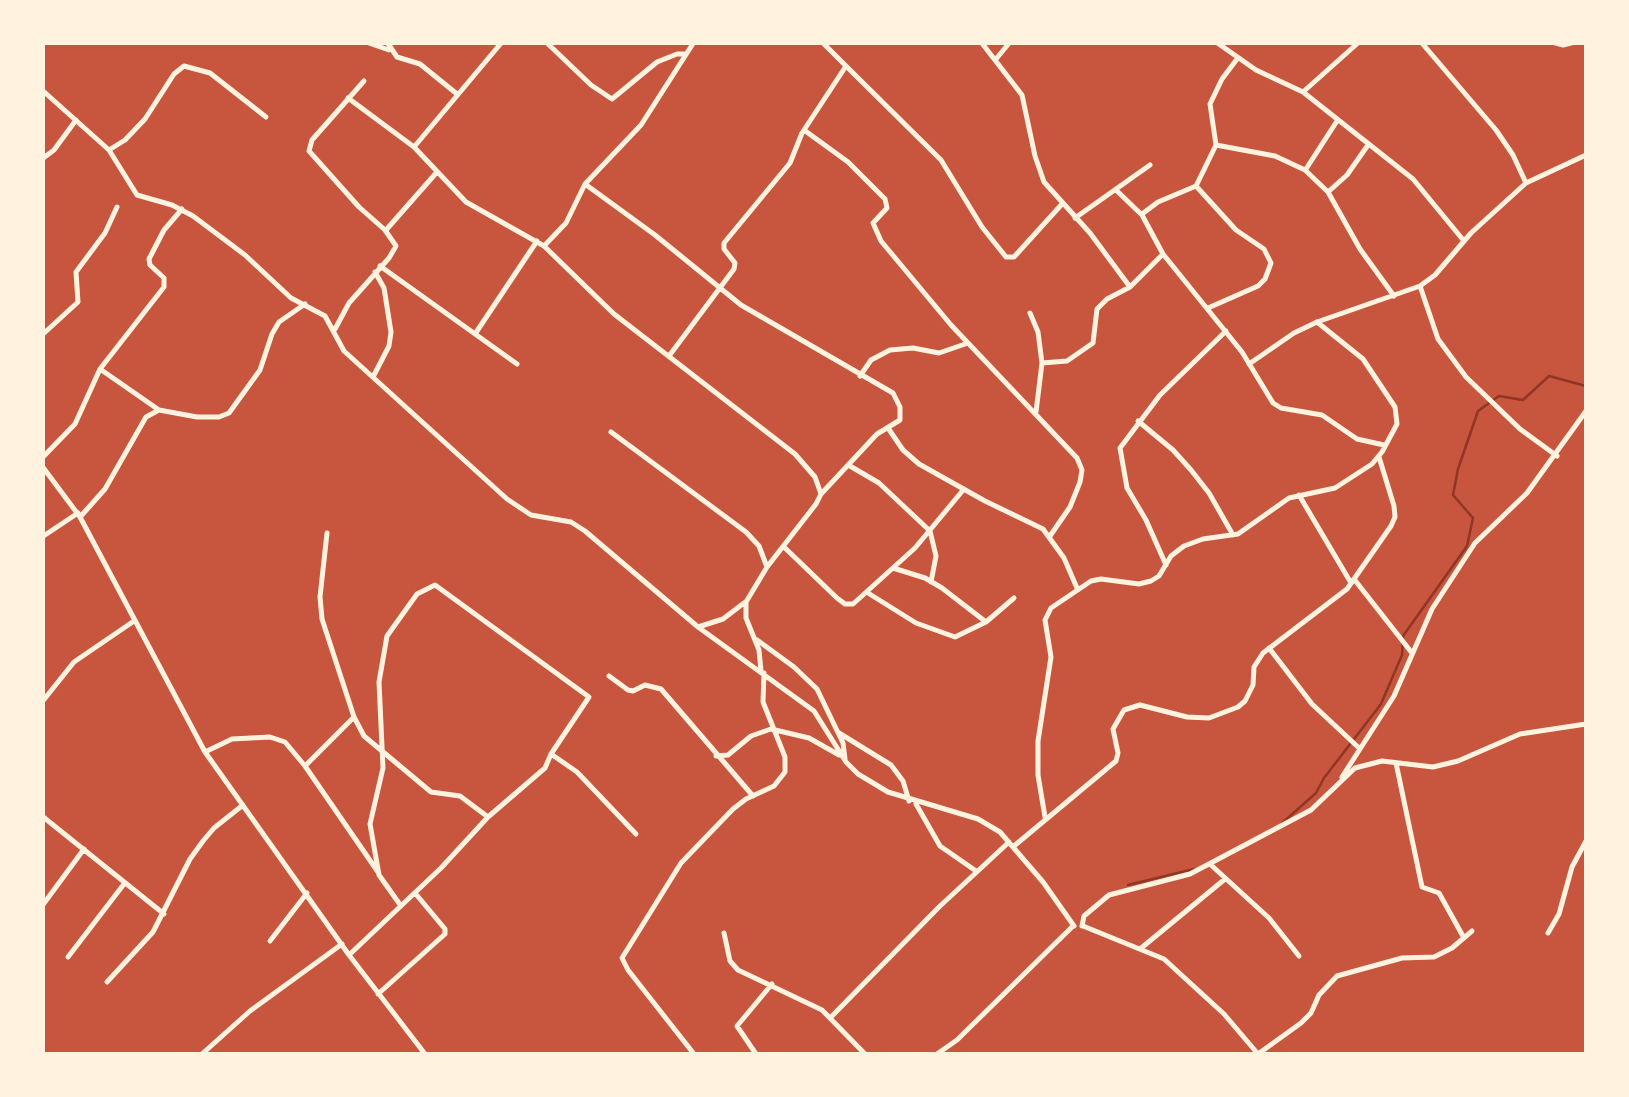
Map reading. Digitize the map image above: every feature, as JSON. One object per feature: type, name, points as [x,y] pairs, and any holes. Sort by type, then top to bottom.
[{"type":"street","points":[[366,42],[388,46],[397,57],[420,64],[456,94]]},
{"type":"street","points":[[414,147],[502,42]]},
{"type":"street","points":[[546,42],[590,84],[612,99],[657,62],[685,54]]},
{"type":"street","points":[[544,246],[566,223],[586,184],[641,124],[694,42]]},
{"type":"street","points":[[822,42],[941,160],[1006,257],[1014,257],[1062,204]]},
{"type":"street","points":[[981,42],[1022,95],[1044,182],[1112,259],[1130,287]]},
{"type":"street","points":[[996,59],[1010,42]]},
{"type":"street","points":[[1216,42],[1237,59],[1303,92],[1413,179],[1464,241]]},
{"type":"street","points":[[1303,92],[1359,42]]},
{"type":"street","points":[[1422,42],[1496,130],[1526,183]]},
{"type":"street","points":[[1552,42],[1575,42]]},
{"type":"street","points":[[1142,215],[1158,202],[1196,186],[1216,146],[1210,104],[1237,59]]},
{"type":"street","points":[[110,150],[145,119],[174,74],[184,66],[210,73],[266,117]]},
{"type":"street","points":[[669,356],[735,266],[724,243],[783,173],[804,130],[846,66]]},
{"type":"street","points":[[335,329],[349,303],[396,246],[310,150],[312,140],[364,81]]},
{"type":"street","points":[[42,90],[110,150],[137,194],[182,209],[245,256],[291,298],[325,316],[344,351],[514,504],[530,515],[558,518],[585,531],[698,627],[814,711],[844,760]]},
{"type":"street","points":[[348,98],[414,147],[466,202],[544,246],[614,314],[795,454],[815,477],[821,494]]},
{"type":"street","points":[[42,159],[54,150],[76,120]]},
{"type":"street","points":[[1306,170],[1337,120]]},
{"type":"street","points":[[804,130],[848,162],[885,198],[886,208],[873,224],[875,232],[968,344],[1077,458],[1082,470],[1070,507],[1050,536]]},
{"type":"street","points":[[1328,192],[1347,175],[1368,145]]},
{"type":"street","points":[[1216,146],[1275,156],[1306,170],[1328,192],[1360,250],[1394,296]]},
{"type":"street","points":[[1249,364],[1317,322],[1420,286],[1526,183],[1586,155]]},
{"type":"street","points":[[1074,218],[1150,165]]},
{"type":"street","points":[[385,230],[437,172]]},
{"type":"street","points":[[586,184],[655,235],[718,289],[768,323],[887,389],[897,400],[900,420],[878,434],[821,494],[746,602],[724,619],[698,627]]},
{"type":"street","points":[[1196,186],[1236,230],[1264,249],[1270,263],[1258,286],[1208,308]]},
{"type":"street","points":[[1117,191],[1142,215],[1163,254],[1226,331],[1277,406],[1322,415],[1357,439],[1384,445]]},
{"type":"street","points":[[42,334],[78,302],[76,272],[105,233],[117,207]]},
{"type":"street","points":[[182,209],[164,230],[149,259],[164,278],[164,288],[100,369],[75,424],[42,462],[79,515],[134,621],[158,658],[204,752],[425,1054]]},
{"type":"street","points":[[475,335],[537,241]]},
{"type":"street","points":[[1042,363],[1067,361],[1093,343],[1097,308],[1130,287],[1163,254]]},
{"type":"street","points":[[378,269],[517,364]]},
{"type":"street","points":[[373,377],[389,346],[391,332],[378,269]]},
{"type":"street","points":[[1420,286],[1438,339],[1466,377],[1503,414],[1556,456]]},
{"type":"street","points":[[100,369],[160,410],[219,417],[229,413],[260,370],[280,322],[305,304]]},
{"type":"street","points":[[1030,313],[1038,332],[1042,363],[1036,412]]},
{"type":"street","points":[[1044,817],[1038,741],[1052,657],[1046,616],[1051,608],[1077,588],[1101,578],[1147,583],[1159,576],[1171,556],[1184,546],[1233,535],[1298,495],[1335,488],[1379,458],[1398,424],[1389,395],[1364,360],[1317,322]]},
{"type":"street","points":[[1166,564],[1122,475],[1120,448],[1138,421],[1183,371],[1226,331]]},
{"type":"street","points":[[860,376],[871,360],[890,350],[913,348],[939,353],[968,344]]},
{"type":"street","points":[[42,537],[79,515],[105,488],[142,422],[150,413],[160,410]]},
{"type":"street","points":[[1341,780],[1394,696],[1432,609],[1476,543],[1527,493],[1586,411]]},
{"type":"street","points":[[1138,421],[1191,470],[1233,535]]},
{"type":"street","points":[[888,428],[912,458],[1000,510],[1034,522],[1050,536],[1077,588]]},
{"type":"street","points":[[610,432],[746,532],[759,546],[767,567]]},
{"type":"street","points":[[831,1017],[976,871],[1116,761],[1113,729],[1124,710],[1140,705],[1197,719],[1238,707],[1250,693],[1256,663],[1352,581],[1395,518],[1392,493],[1379,458]]},
{"type":"street","points":[[850,466],[879,483],[930,531],[936,556],[931,582]]},
{"type":"street","points":[[784,547],[844,604],[853,604],[930,531],[964,489]]},
{"type":"street","points":[[1298,495],[1352,581],[1412,653]]},
{"type":"street","points":[[327,532],[320,597],[322,619],[364,736],[431,792],[460,796],[488,817]]},
{"type":"street","points":[[893,568],[931,582],[986,622]]},
{"type":"street","points":[[349,955],[488,817],[545,768],[589,696],[435,585],[418,594],[387,636],[379,682],[384,768],[370,824],[380,874]]},
{"type":"street","points":[[868,592],[916,623],[950,637],[986,622],[1014,598]]},
{"type":"street","points":[[694,1054],[628,970],[623,954],[681,863],[733,809],[774,786],[785,772],[785,758],[763,702],[762,672],[746,618],[746,602]]},
{"type":"street","points":[[42,702],[74,662],[134,621]]},
{"type":"street","points":[[754,639],[772,649],[818,689],[838,732],[844,760]]},
{"type":"street","points":[[1269,648],[1330,723],[1359,748]]},
{"type":"street","points":[[609,676],[628,690],[646,685],[661,689],[753,796]]},
{"type":"street","points":[[305,766],[354,717]]},
{"type":"street","points":[[1082,926],[1084,916],[1109,895],[1190,874],[1311,810],[1355,768],[1368,763],[1424,768],[1445,765],[1520,734],[1586,724]]},
{"type":"street","points":[[716,756],[728,755],[751,736],[771,730],[808,738],[874,784],[912,802],[978,819],[1012,844],[1074,926]]},
{"type":"street","points":[[838,732],[891,765],[940,846],[976,871]]},
{"type":"street","points":[[204,752],[232,739],[270,737],[285,742],[401,906]]},
{"type":"street","points":[[551,754],[578,772],[636,834]]},
{"type":"street","points":[[1396,763],[1422,887],[1439,893],[1464,938]]},
{"type":"street","points":[[106,982],[153,932],[190,858],[214,828],[244,806]]},
{"type":"street","points":[[42,816],[164,914]]},
{"type":"street","points":[[1548,933],[1559,914],[1572,867],[1586,841]]},
{"type":"street","points":[[42,906],[84,849]]},
{"type":"street","points":[[1210,865],[1269,918],[1299,956]]},
{"type":"street","points":[[1140,950],[1226,879]]},
{"type":"street","points":[[68,957],[124,884]]},
{"type":"street","points":[[270,941],[307,893]]},
{"type":"street","points":[[378,994],[445,934],[445,928],[414,893]]},
{"type":"street","points":[[943,1053],[1074,926],[1158,955],[1224,1014],[1258,1054],[1311,1013],[1319,994],[1337,976],[1402,958],[1434,957],[1472,931]]},
{"type":"street","points":[[724,933],[730,961],[738,970],[808,1001],[831,1017],[864,1054]]},
{"type":"street","points":[[202,1054],[250,1011],[342,944]]},
{"type":"street","points":[[756,1054],[737,1026],[772,984]]},
{"type":"waterway","points":[[1281,824],[1316,793],[1381,704],[1402,655],[1403,636],[1467,546],[1473,518],[1453,495],[1478,411],[1499,396],[1523,400],[1549,376],[1586,386]]},
{"type":"waterway","points":[[1128,885],[1194,869]]}]
